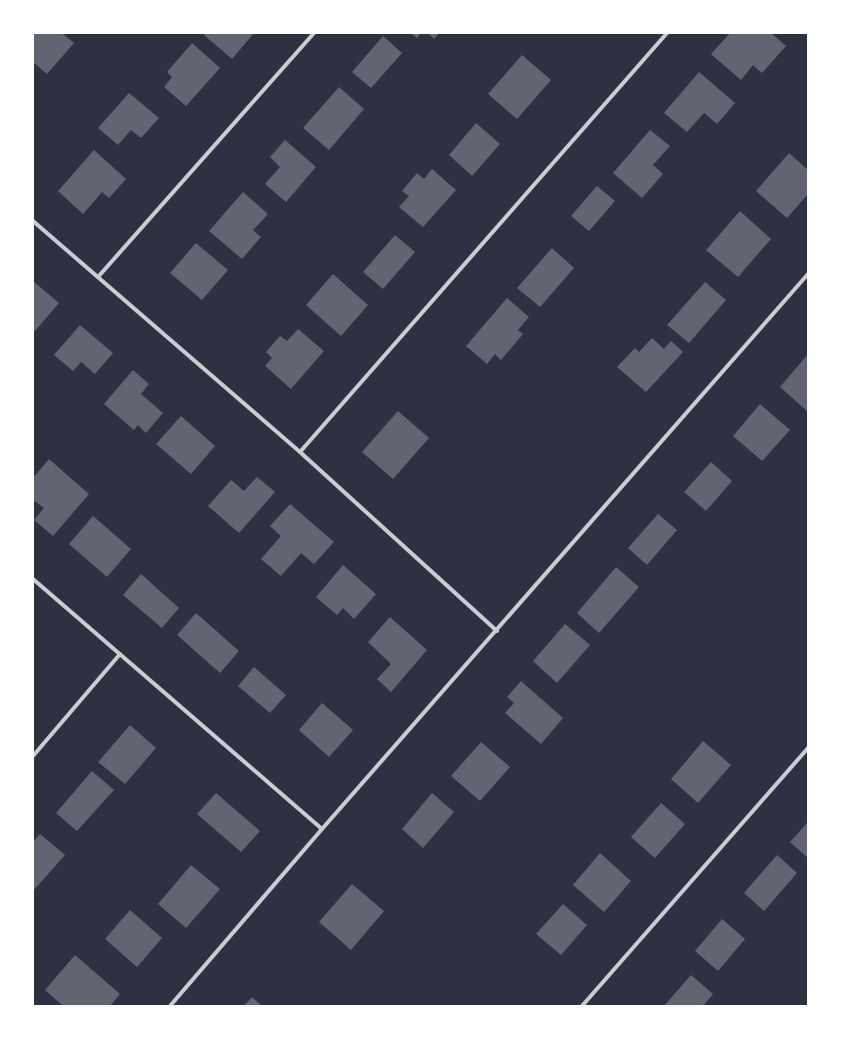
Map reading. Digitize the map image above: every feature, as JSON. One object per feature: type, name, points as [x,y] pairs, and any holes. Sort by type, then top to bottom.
[{"type":"street","points":[[98,277],[314,33]]},
{"type":"street","points":[[300,452],[667,33]]},
{"type":"street","points":[[33,221],[300,452],[497,631]]},
{"type":"street","points":[[170,1006],[322,829],[497,631],[808,274]]},
{"type":"street","points":[[33,578],[322,829]]},
{"type":"street","points":[[33,756],[120,654]]},
{"type":"street","points":[[582,1006],[808,748]]},
{"type":"building","points":[[33,33],[62,33],[74,43],[47,74],[33,62]]},
{"type":"building","points":[[206,33],[254,33],[232,59],[204,35]]},
{"type":"building","points":[[411,33],[421,33],[417,38]]},
{"type":"building","points":[[428,33],[439,33],[434,39]]},
{"type":"building","points":[[730,33],[771,33],[786,46],[762,73],[753,65],[741,80],[711,54]]},
{"type":"building","points":[[383,36],[402,53],[371,88],[352,72]]},
{"type":"building","points":[[192,43],[220,68],[186,106],[164,87],[172,77],[167,72]]},
{"type":"building","points":[[522,55],[551,80],[517,119],[488,94]]},
{"type":"building","points":[[699,72],[735,103],[717,124],[704,113],[687,132],[664,113]]},
{"type":"building","points":[[339,87],[364,109],[329,150],[303,128]]},
{"type":"building","points":[[129,93],[159,118],[141,138],[131,130],[118,145],[98,128]]},
{"type":"building","points":[[476,123],[500,144],[472,176],[449,155]]},
{"type":"building","points":[[650,130],[670,146],[653,165],[663,174],[642,198],[613,173]]},
{"type":"building","points":[[285,140],[316,167],[286,202],[265,184],[280,167],[270,157]]},
{"type":"building","points":[[94,150],[126,179],[109,198],[102,192],[83,214],[58,191]]},
{"type":"building","points":[[789,153],[808,170],[808,194],[787,218],[756,191]]},
{"type":"building","points":[[432,169],[456,190],[423,227],[399,207],[409,196],[402,191],[417,173],[424,179]]},
{"type":"building","points":[[597,186],[615,201],[589,231],[571,216]]},
{"type":"building","points":[[243,192],[268,214],[253,230],[261,237],[242,259],[209,231]]},
{"type":"building","points":[[740,211],[771,239],[738,277],[706,250]]},
{"type":"building","points":[[395,235],[415,252],[383,289],[363,272]]},
{"type":"building","points":[[196,243],[228,270],[202,300],[170,273]]},
{"type":"building","points":[[552,248],[574,268],[540,307],[517,288]]},
{"type":"building","points":[[333,274],[368,305],[341,336],[306,305]]},
{"type":"building","points":[[33,281],[59,303],[35,331],[33,329]]},
{"type":"building","points":[[705,282],[726,300],[689,343],[667,325]]},
{"type":"building","points":[[507,298],[529,317],[518,330],[523,334],[501,360],[495,354],[487,364],[466,346]]},
{"type":"building","points":[[80,325],[113,353],[95,374],[81,362],[73,371],[54,355]]},
{"type":"building","points":[[298,329],[324,351],[291,389],[265,366],[272,358],[266,352],[280,336],[287,341]]},
{"type":"building","points":[[652,338],[664,349],[671,341],[683,352],[646,392],[617,367],[635,348],[639,352]]},
{"type":"building","points":[[808,354],[808,410],[807,411],[780,387]]},
{"type":"building","points":[[133,370],[149,384],[141,394],[163,413],[146,433],[138,425],[134,430],[104,404]]},
{"type":"building","points":[[760,404],[790,430],[762,461],[733,436]]},
{"type":"building","points":[[398,411],[429,438],[393,479],[362,452]]},
{"type":"building","points":[[181,416],[215,446],[191,474],[156,444]]},
{"type":"building","points":[[49,459],[89,494],[53,536],[34,520],[44,508],[33,500],[33,478]]},
{"type":"building","points":[[711,462],[732,481],[706,511],[684,492]]},
{"type":"building","points":[[257,477],[275,492],[239,533],[208,506],[231,480],[244,491]]},
{"type":"building","points":[[290,504],[334,542],[314,564],[301,553],[281,576],[261,559],[281,536],[270,526]]},
{"type":"building","points":[[658,514],[677,530],[647,565],[628,548]]},
{"type":"building","points":[[93,516],[131,549],[107,577],[69,544]]},
{"type":"building","points":[[343,565],[376,594],[354,619],[343,608],[337,615],[316,597]]},
{"type":"building","points":[[616,567],[639,587],[599,633],[577,613]]},
{"type":"building","points":[[141,574],[179,608],[162,628],[123,595]]},
{"type":"building","points":[[196,613],[239,651],[220,673],[177,635]]},
{"type":"building","points":[[390,617],[427,650],[391,692],[377,679],[391,664],[368,642]]},
{"type":"building","points":[[565,624],[590,645],[557,683],[533,661]]},
{"type":"building","points":[[254,667],[286,695],[270,713],[238,686]]},
{"type":"building","points":[[521,681],[563,718],[541,744],[505,713],[514,703],[507,697]]},
{"type":"building","points":[[322,703],[353,730],[329,757],[299,730]]},
{"type":"building","points":[[130,725],[156,748],[125,784],[98,762]]},
{"type":"building","points":[[703,741],[731,765],[698,803],[671,779]]},
{"type":"building","points":[[481,742],[510,767],[480,801],[451,776]]},
{"type":"building","points":[[92,771],[114,790],[77,831],[56,813]]},
{"type":"building","points":[[216,793],[260,831],[241,852],[197,814]]},
{"type":"building","points":[[432,793],[454,812],[423,848],[402,829]]},
{"type":"building","points":[[661,803],[685,824],[655,858],[631,837]]},
{"type":"building","points":[[808,822],[808,858],[790,842]]},
{"type":"building","points":[[40,834],[65,855],[33,891],[33,842]]},
{"type":"building","points":[[600,853],[631,881],[604,912],[573,885]]},
{"type":"building","points":[[777,855],[797,873],[764,911],[744,893]]},
{"type":"building","points":[[191,865],[220,889],[186,928],[158,904]]},
{"type":"building","points":[[352,884],[384,911],[351,950],[319,922]]},
{"type":"building","points":[[563,904],[587,925],[561,955],[536,934]]},
{"type":"building","points":[[130,910],[162,938],[137,967],[105,939]]},
{"type":"building","points":[[722,919],[745,939],[718,971],[695,951]]},
{"type":"building","points":[[75,955],[120,994],[110,1006],[63,1006],[45,990]]},
{"type":"building","points":[[691,975],[713,994],[703,1006],[664,1006]]},
{"type":"building","points":[[252,997],[262,1006],[244,1006]]}]
